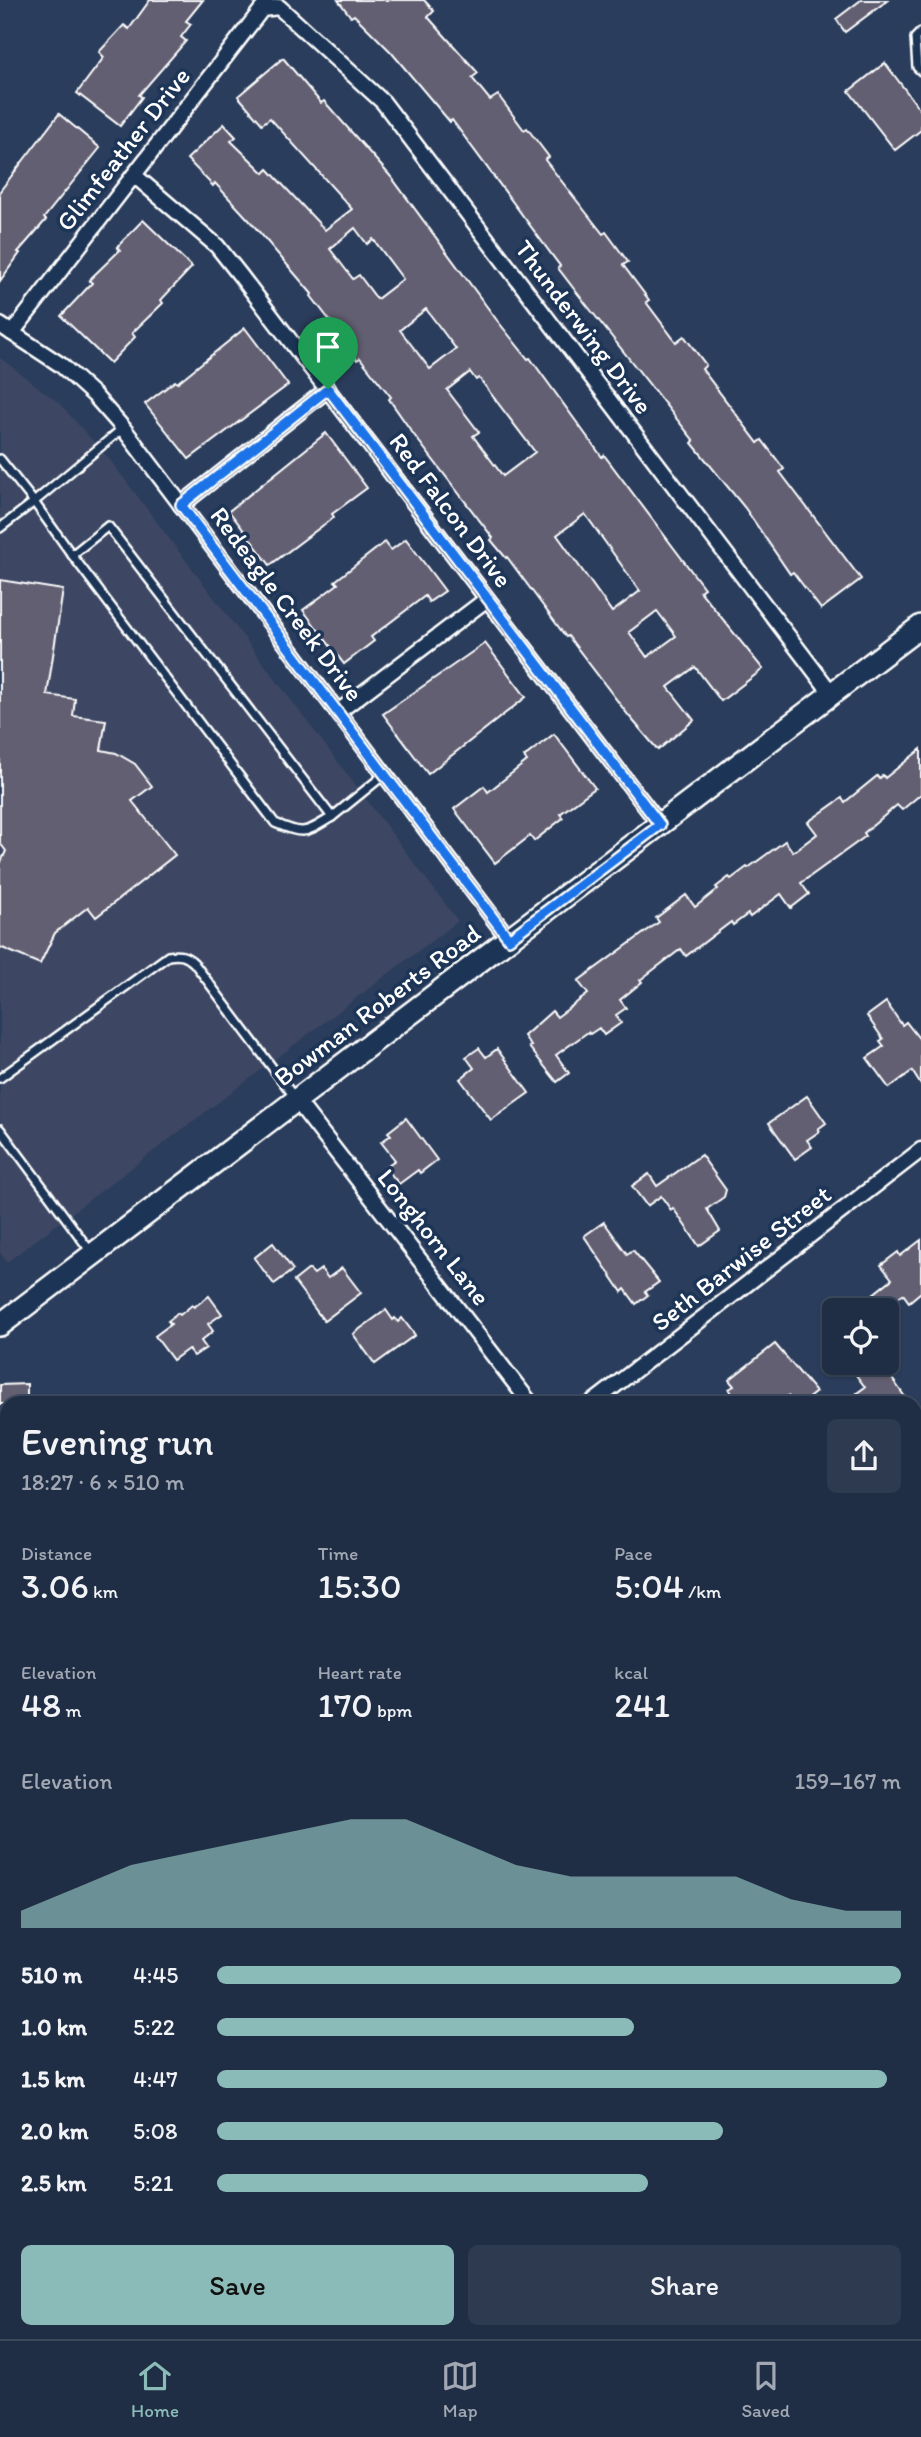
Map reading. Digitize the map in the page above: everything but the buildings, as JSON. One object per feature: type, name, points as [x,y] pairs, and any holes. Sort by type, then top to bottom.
[{"type":"street","name":"Glimfeather Drive","points":[[6,329],[134,175],[262,9],[279,7]]},
{"type":"street","name":"Thunderwing Drive","points":[[279,7],[383,102],[832,694]]},
{"type":"street","name":"Red Falcon Drive","points":[[134,175],[216,246],[660,825]]},
{"type":"street","name":"Redeagle Creek Drive","points":[[6,329],[61,365],[94,395],[123,428],[509,939]]},
{"type":"street","points":[[181,505],[328,389]]},
{"type":"street","points":[[338,712],[487,599]]},
{"type":"street","name":"Bowman Roberts Road","points":[[0,1325],[921,626]]},
{"type":"street","name":"Longhorn Lane","points":[[297,1101],[525,1396]]},
{"type":"street","name":"Seth Barwise Street","points":[[601,1396],[921,1150]]},
{"type":"lane","points":[[921,32],[915,38],[917,66],[921,71]]},
{"type":"lane","points":[[0,528],[123,428]]},
{"type":"lane","points":[[0,459],[275,823],[296,832],[310,830],[332,817],[384,774]]},
{"type":"lane","points":[[72,555],[108,526],[332,817]]},
{"type":"lane","points":[[0,1078],[168,956],[178,954],[194,962],[297,1101]]},
{"type":"lane","points":[[0,1129],[93,1255]]},
{"type":"shaded area","points":[[0,358],[59,403],[110,460],[458,921],[7,1262],[0,1253]]},
{"type":"route","points":[[328,389],[660,825],[509,939],[181,505],[328,389]]}]
